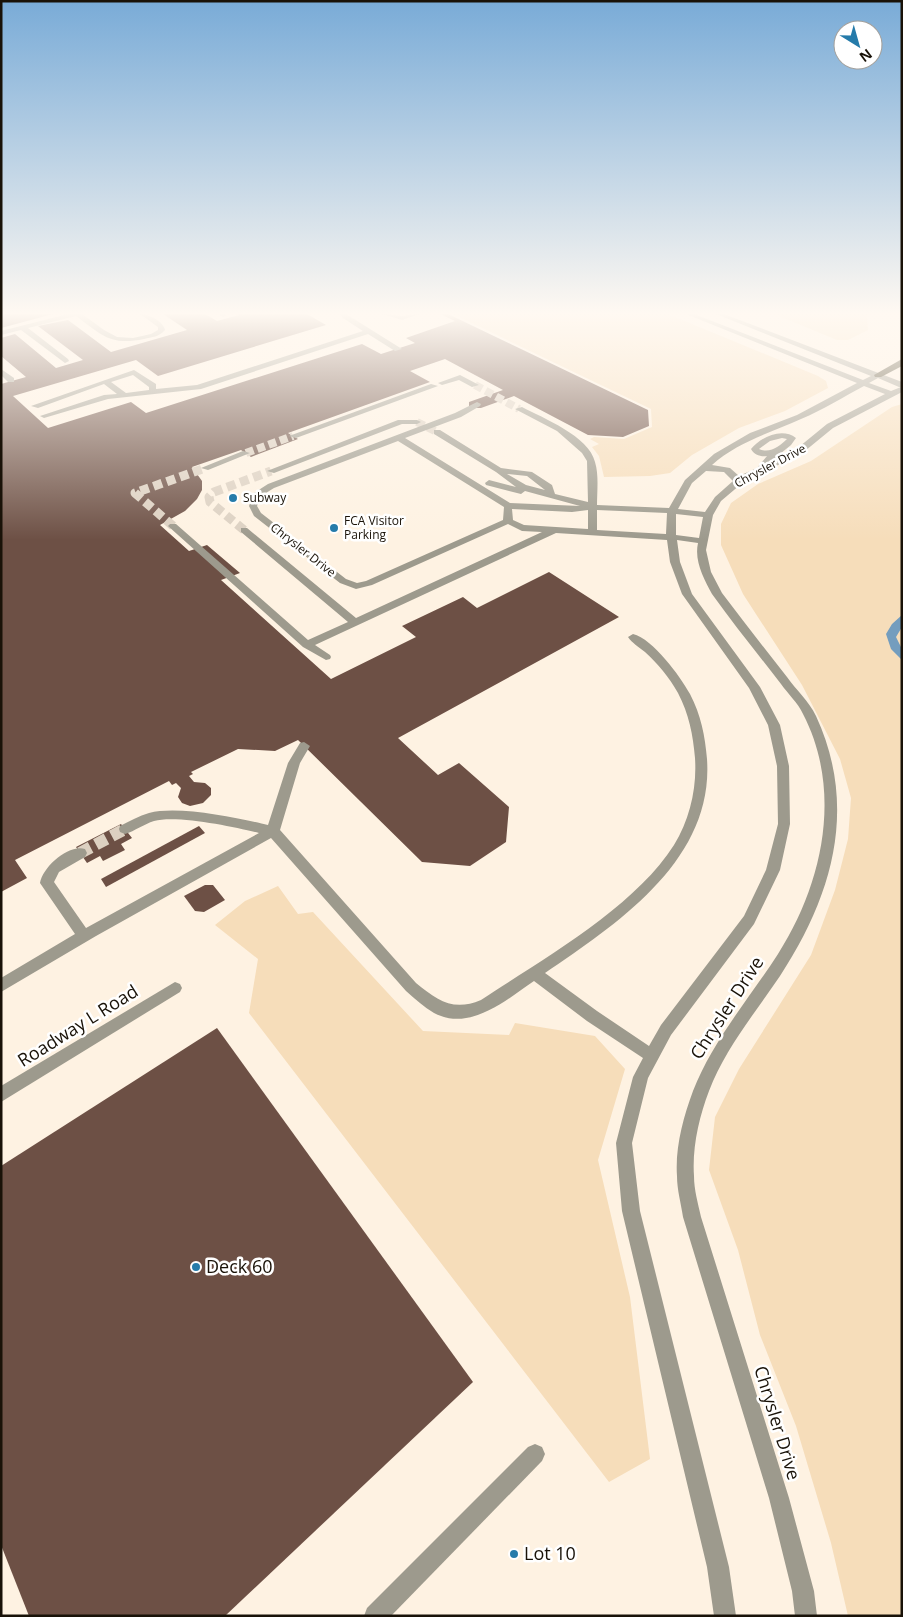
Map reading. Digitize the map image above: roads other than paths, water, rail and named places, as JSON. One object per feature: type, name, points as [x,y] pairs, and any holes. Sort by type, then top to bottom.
[{"type":"street","points":[[35,406],[85,389]]},
{"type":"street","points":[[117,389],[124,395]]},
{"type":"street","points":[[44,416],[98,399],[175,389]]},
{"type":"street","points":[[293,436],[424,389]]},
{"type":"street","name":"Chrysler Drive","points":[[725,1616],[718,1567],[631,1211],[624,1143],[641,1077],[666,1030],[749,920],[772,870],[784,824],[783,766],[774,725],[754,687],[688,594],[675,562],[670,526],[672,511],[688,482],[722,453],[753,435],[813,411],[854,389]]},
{"type":"street","points":[[879,389],[891,394]]},
{"type":"street","name":"Chrysler Drive","points":[[806,1616],[803,1591],[779,1498],[692,1217],[685,1172],[692,1118],[705,1080],[726,1042],[802,928],[815,898],[825,868],[830,840],[832,811],[830,783],[824,755],[808,713],[717,594],[704,563],[701,550],[708,516],[718,499],[738,481],[797,453],[830,426],[901,389]]},
{"type":"street","name":"Chrysler Drive","points":[[477,404],[458,415],[271,486],[257,496],[253,506],[257,514],[343,582],[356,586],[369,583],[508,521]]},
{"type":"street","points":[[519,409],[565,434],[583,448],[591,461],[592,532]]},
{"type":"street","points":[[271,471],[402,422],[417,422]]},
{"type":"street","points":[[722,453],[760,444],[783,430],[788,422]]},
{"type":"street","points":[[436,432],[550,496],[593,507]]},
{"type":"street","points":[[760,469],[765,459],[776,451],[788,444],[818,435]]},
{"type":"street","points":[[773,437],[789,436],[793,439],[788,444]]},
{"type":"street","points":[[399,438],[508,506],[572,509],[593,507],[672,511],[708,516]]},
{"type":"street","points":[[760,444],[755,449],[759,453],[767,454],[776,451]]},
{"type":"street","points":[[205,468],[246,453]]},
{"type":"street","points":[[703,468],[727,469],[734,474],[738,481]]},
{"type":"street","points":[[504,471],[519,473],[550,496]]},
{"type":"street","points":[[489,483],[518,489],[537,498],[562,499]]},
{"type":"street","points":[[508,506],[508,521],[522,528],[672,537],[702,541]]},
{"type":"street","points":[[173,526],[307,645],[326,657]]},
{"type":"street","points":[[244,530],[355,622]]},
{"type":"street","points":[[307,645],[554,530]]},
{"type":"street","points":[[125,829],[150,817],[167,815],[230,821],[273,831],[411,987],[429,1002],[441,1009],[456,1011],[472,1010],[486,1005],[618,913],[655,880],[680,847],[696,810],[702,773],[702,756],[692,711],[684,694],[664,664],[633,637]]},
{"type":"street","points":[[1,986],[84,936],[273,831],[294,763],[304,746]]},
{"type":"street","points":[[80,853],[53,868],[47,876],[48,883],[84,936]]},
{"type":"street","points":[[534,973],[592,1016],[652,1056]]},
{"type":"street","name":"Roadway L Road","points":[[1,1095],[175,988]]},
{"type":"street","points":[[375,1616],[535,1454]]},
{"type":"water","points":[[902,615],[902,627],[896,637],[902,649],[902,660],[891,649],[886,634],[892,624]]},
{"type":"tunnel","points":[[483,389],[519,409]]},
{"type":"tunnel","points":[[417,422],[437,432]]},
{"type":"tunnel","points":[[246,453],[293,436]]},
{"type":"tunnel","points":[[173,526],[135,493],[205,468]]},
{"type":"tunnel","points":[[244,530],[210,502],[209,497],[214,492],[271,471]]},
{"type":"tunnel","points":[[80,853],[125,829]]},
{"type":"place","name":"Subway","points":[[233,498]]},
{"type":"place","name":"FCA Visitor Parking","points":[[334,528]]},
{"type":"place","name":"Deck 60","points":[[196,1267]]},
{"type":"place","name":"Lot 10","points":[[514,1554]]}]
